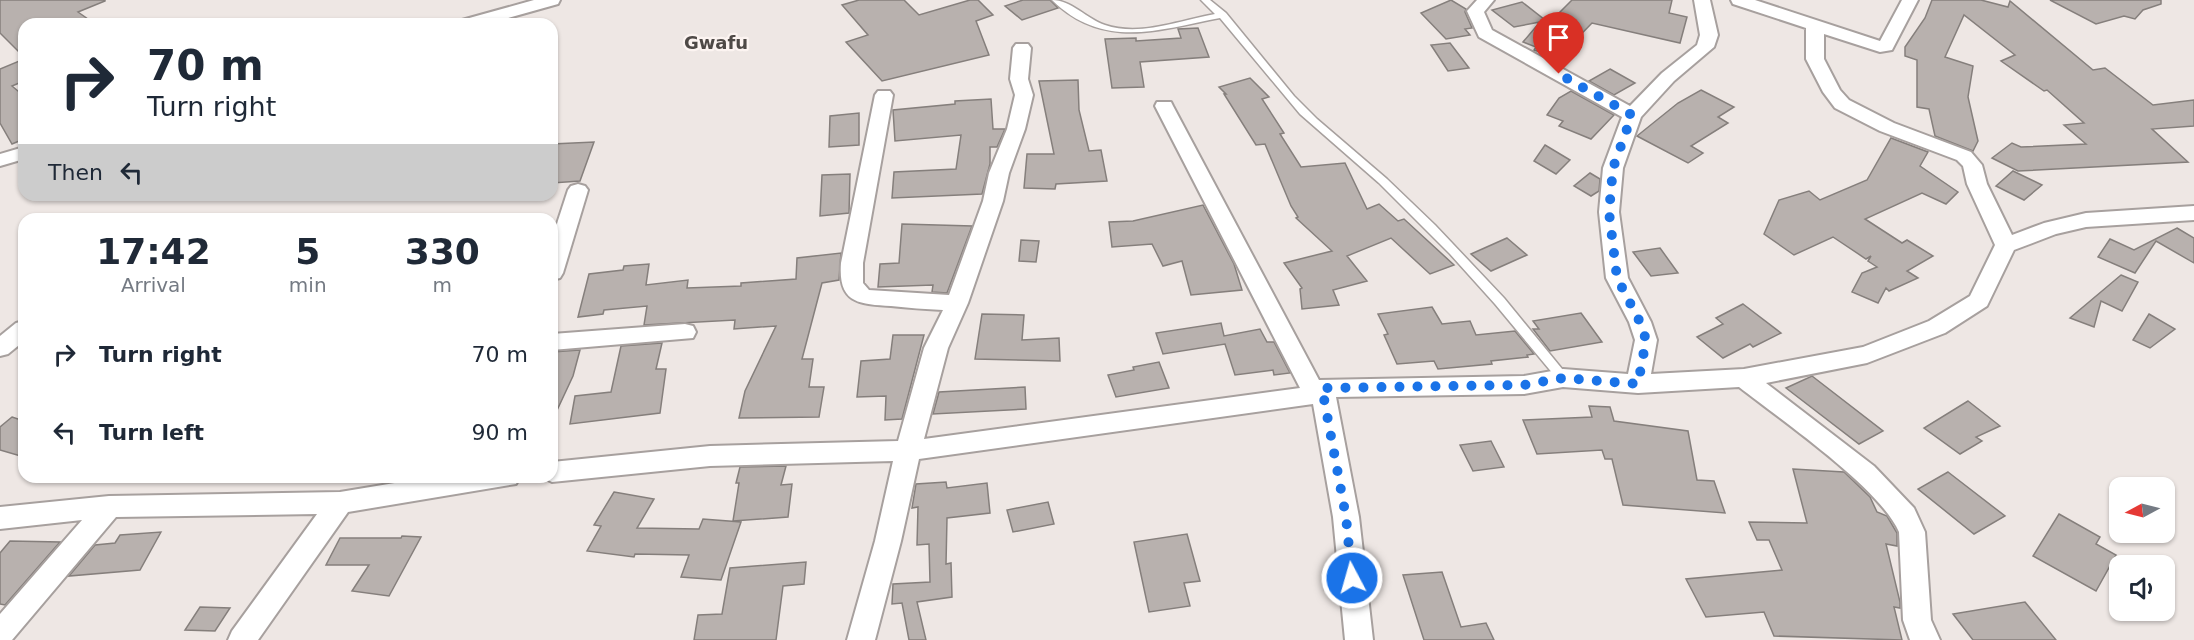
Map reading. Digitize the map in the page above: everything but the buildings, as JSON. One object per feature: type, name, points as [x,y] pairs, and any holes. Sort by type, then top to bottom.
[{"type":"street","points":[[489,18],[552,0]]},
{"type":"street","points":[[1486,0],[1475,11],[1485,33],[1632,115]]},
{"type":"street","points":[[1638,384],[1646,340],[1640,322],[1617,278],[1609,212],[1613,168],[1632,115],[1668,77],[1705,46],[1709,35],[1702,0]]},
{"type":"street","points":[[1739,0],[1874,46],[1886,46],[1910,0]]},
{"type":"street","points":[[1815,26],[1815,59],[1832,92],[1842,104],[1887,127],[1964,156],[1972,165],[1977,184],[2006,245]]},
{"type":"street","points":[[861,640],[936,348],[957,303],[993,201],[999,173],[1016,129],[1024,95],[1019,79],[1022,48]]},
{"type":"street","points":[[884,95],[852,263],[851,286],[856,293],[865,297],[957,303]]},
{"type":"street","points":[[1164,106],[1319,391],[1346,517],[1359,640]]},
{"type":"street","points":[[0,160],[18,155]]},
{"type":"street","points":[[558,254],[578,190]]},
{"type":"street","points":[[558,471],[710,456],[908,451],[1319,391],[1524,385],[1563,378],[1638,384],[1744,378],[1867,355],[1937,327],[1979,301],[2006,245],[2051,228],[2086,220],[2194,213]]},
{"type":"street","points":[[558,342],[685,332]]},
{"type":"street","points":[[0,348],[18,334]]},
{"type":"street","points":[[1744,378],[1865,473],[1905,516],[1912,532],[1917,620],[1926,640]]},
{"type":"street","points":[[0,518],[109,507],[340,503],[447,483]]},
{"type":"street","points":[[242,640],[340,503]]},
{"type":"street","points":[[0,634],[109,507]]},
{"type":"lane","points":[[1056,0],[1082,18],[1115,31],[1135,31],[1223,15]]},
{"type":"lane","points":[[1205,0],[1223,15],[1281,90],[1320,129],[1381,179],[1428,224],[1533,339],[1563,378]]},
{"type":"district","name":"Gwafu","points":[[716,42]]},
{"type":"route","points":[[1352,578],[1346,517],[1322,388],[1524,385],[1563,378],[1638,384],[1646,340],[1640,322],[1617,278],[1609,212],[1613,168],[1632,115],[1559,74]]}]
